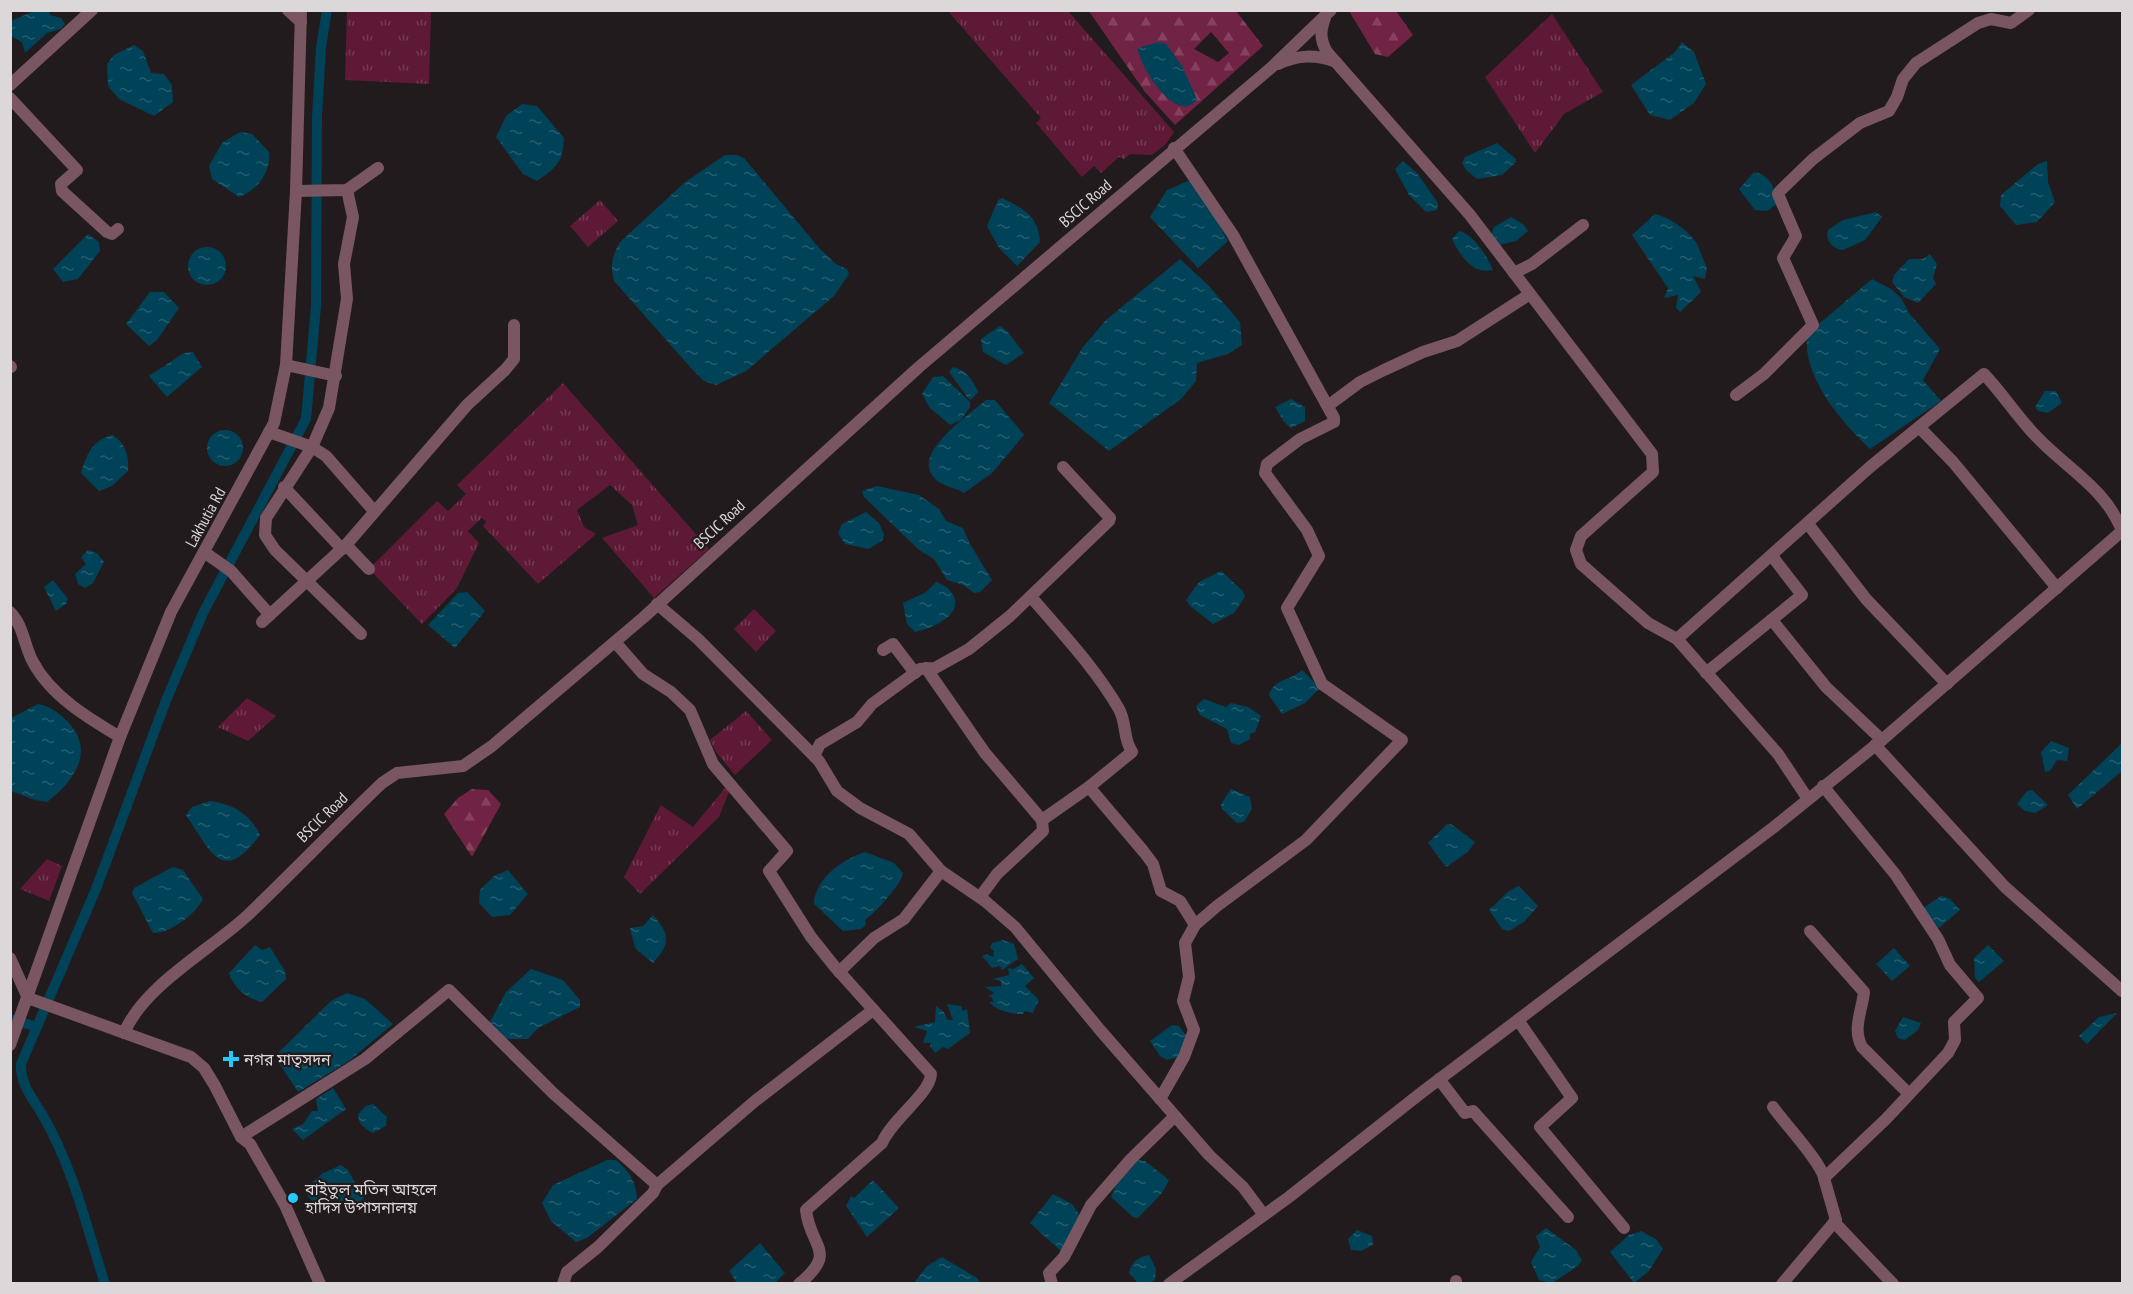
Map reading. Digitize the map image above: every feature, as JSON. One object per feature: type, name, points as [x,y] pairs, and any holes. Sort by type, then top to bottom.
[{"type":"street","points":[[10,85],[92,10]]},
{"type":"street","points":[[288,10],[301,16]]},
{"type":"street","points":[[1736,395],[1764,374],[1813,326],[1783,258],[1796,236],[1781,204],[1778,194],[1780,190],[1813,159],[1860,123],[1889,111],[1898,97],[1903,79],[1916,63],[1978,23],[1991,19],[2011,23],[2029,10]]},
{"type":"street","points":[[1329,12],[1321,31],[1322,43],[1470,215],[1652,454],[1653,472],[1581,536],[1576,550],[1581,564],[1648,623],[1677,639],[1778,754],[1808,799]]},
{"type":"street","name":"BSCIC Road","points":[[124,1033],[131,1017],[163,984],[247,916],[382,783],[397,773],[463,766],[492,746],[615,642],[867,413],[1174,148],[1272,67],[1329,12]]},
{"type":"street","name":"Lakhutia Rd","points":[[10,1045],[22,1016],[32,1000],[120,737],[171,612],[274,423],[286,365],[296,191],[301,16]]},
{"type":"street","points":[[1272,67],[1300,57],[1315,56],[1336,62]]},
{"type":"street","points":[[10,98],[77,170],[61,184],[62,191],[107,232],[112,234],[118,229]]},
{"type":"street","points":[[1160,1099],[1184,1057],[1194,1030],[1183,1001],[1189,977],[1185,943],[1195,925],[1306,840],[1402,740],[1322,684],[1287,608],[1319,556],[1306,530],[1265,473],[1267,464],[1300,439],[1334,422],[1329,405],[1304,366],[1233,235],[1174,148]]},
{"type":"street","points":[[296,191],[346,190],[378,168]]},
{"type":"street","points":[[346,190],[353,217],[344,264],[347,299],[329,408],[312,447],[266,518],[265,535],[274,550],[361,634]]},
{"type":"street","points":[[1514,273],[1541,258],[1583,225]]},
{"type":"street","points":[[1329,405],[1360,382],[1384,370],[1423,352],[1457,341],[1530,294]]},
{"type":"street","points":[[204,552],[231,571],[266,618],[344,547],[466,405],[514,359],[514,325]]},
{"type":"street","points":[[286,365],[336,376]]},
{"type":"street","points":[[1169,1284],[1264,1215],[1518,1020],[1666,910],[1808,799],[1947,684],[2122,531],[2117,516],[2088,480],[2033,434],[1984,374],[1919,427],[1677,639]]},
{"type":"street","points":[[1919,427],[1953,462],[2057,588]]},
{"type":"street","points":[[269,432],[312,447],[326,456],[374,511]]},
{"type":"street","points":[[814,756],[820,744],[856,722],[872,704],[921,670],[935,668],[969,649],[1032,598],[1059,568],[1109,521],[1110,518],[1063,467]]},
{"type":"street","points":[[284,487],[369,569]]},
{"type":"street","points":[[1808,524],[1866,599],[1947,684]]},
{"type":"street","points":[[1706,673],[1802,595],[1772,556]]},
{"type":"street","points":[[1032,598],[1082,656],[1110,694],[1125,720],[1126,742],[1132,753],[1042,820]]},
{"type":"street","points":[[657,604],[698,639],[814,756],[837,790],[861,808],[909,834],[941,871],[980,897],[1015,927],[1160,1099],[1243,1187],[1264,1215]]},
{"type":"street","points":[[10,612],[26,641],[32,661],[48,684],[87,717],[120,737]]},
{"type":"street","points":[[1772,620],[1826,687],[1879,742],[2005,887],[2122,991]]},
{"type":"street","points":[[615,642],[643,674],[671,692],[690,710],[712,764],[787,851],[769,871],[811,937],[839,972],[928,1071],[931,1078],[927,1089],[889,1128],[882,1143],[806,1210],[807,1221],[821,1251],[818,1264],[799,1284]]},
{"type":"street","points":[[883,650],[892,644],[921,670],[985,753],[1042,820],[1043,831],[997,874],[980,897]]},
{"type":"street","points":[[1823,786],[1895,874],[1930,926],[1950,965],[1978,998],[1953,1022],[1955,1040],[1948,1053],[1824,1178]]},
{"type":"street","points":[[1089,787],[1144,852],[1152,864],[1161,891],[1180,901],[1195,925]]},
{"type":"street","points":[[839,972],[874,938],[904,919],[941,871]]},
{"type":"street","points":[[1810,931],[1864,992],[1859,1011],[1857,1038],[1862,1047],[1909,1094]]},
{"type":"street","points":[[10,958],[32,1000],[191,1057],[204,1068],[241,1137],[250,1144],[285,1205],[320,1284]]},
{"type":"street","points":[[241,1137],[365,1059],[449,990],[554,1094],[657,1185]]},
{"type":"street","points":[[563,1284],[567,1272],[598,1247],[653,1193],[657,1185],[755,1101],[873,1010]]},
{"type":"street","points":[[1518,1020],[1572,1098],[1540,1127],[1624,1228]]},
{"type":"street","points":[[1439,1080],[1465,1113],[1473,1111],[1568,1217]]},
{"type":"street","points":[[1773,1107],[1800,1144],[1822,1168],[1836,1220],[1782,1284]]},
{"type":"street","points":[[1052,1284],[1049,1273],[1064,1257],[1091,1206],[1131,1159],[1175,1116]]},
{"type":"street","points":[[1834,1222],[1893,1284]]},
{"type":"green space","points":[[1088,10],[1236,11],[1263,46],[1175,125],[1145,92]],"holes":[[[1211,32],[1229,53],[1218,62],[1194,49]]]},
{"type":"green space","points":[[347,11],[431,11],[429,84],[345,80]]},
{"type":"green space","points":[[948,11],[1068,11],[1174,132],[1166,144],[1152,155],[1130,154],[1124,159],[1119,157],[1101,173],[1094,166],[1082,177],[1036,123],[1041,118]]},
{"type":"green space","points":[[1349,11],[1396,11],[1413,35],[1388,57],[1375,54]]},
{"type":"green space","points":[[1552,14],[1603,92],[1564,114],[1535,153],[1485,77]]},
{"type":"green space","points":[[600,200],[618,221],[588,247],[570,226]]},
{"type":"green space","points":[[563,383],[709,549],[654,598],[602,538],[638,525],[632,505],[610,485],[577,510],[584,527],[596,534],[538,584],[483,526],[486,522],[482,518],[468,531],[479,543],[457,588],[422,624],[369,569],[437,501],[448,511],[466,494],[457,485]]},
{"type":"green space","points":[[754,609],[776,631],[756,652],[734,629]]},
{"type":"green space","points":[[247,698],[276,716],[248,741],[218,727]]},
{"type":"green space","points":[[746,711],[772,740],[735,775],[716,752],[710,740]]},
{"type":"green space","points":[[726,787],[729,792],[719,817],[640,894],[624,877],[661,805],[693,827]]},
{"type":"green space","points":[[472,789],[488,790],[501,804],[472,857],[444,814],[458,798]]},
{"type":"green space","points":[[47,859],[62,866],[49,901],[20,889]]},
{"type":"water","points":[[34,11],[49,11],[50,15],[61,18],[65,24],[61,29],[47,33],[25,53],[22,42],[11,36],[11,21]]},
{"type":"water","points":[[1159,42],[1166,44],[1182,66],[1197,99],[1189,106],[1180,106],[1170,100],[1152,80],[1145,68],[1138,48]]},
{"type":"water","points":[[1682,42],[1694,52],[1706,84],[1694,103],[1670,120],[1650,115],[1631,85],[1675,52]]},
{"type":"water","points":[[134,45],[143,51],[151,73],[164,74],[172,85],[173,102],[154,116],[119,99],[108,86],[107,64],[114,55]]},
{"type":"water","points":[[522,104],[537,106],[564,138],[558,163],[537,181],[523,174],[496,137],[506,116]]},
{"type":"water","points":[[240,132],[252,134],[269,152],[269,159],[262,179],[252,190],[239,197],[212,179],[209,166],[222,143]]},
{"type":"water","points":[[1497,143],[1516,159],[1516,162],[1502,175],[1477,179],[1466,170],[1462,163],[1465,157]]},
{"type":"water","points":[[725,155],[737,155],[744,158],[820,249],[836,264],[847,269],[849,274],[834,296],[746,371],[716,385],[704,381],[691,368],[614,281],[612,265],[620,242],[684,183]]},
{"type":"water","points":[[1403,161],[1417,173],[1438,203],[1437,210],[1426,212],[1409,195],[1395,169]]},
{"type":"water","points":[[2047,161],[2048,182],[2055,202],[2037,222],[2016,225],[2000,206],[2001,195],[2038,164]]},
{"type":"water","points":[[1754,172],[1768,179],[1775,193],[1777,204],[1767,211],[1755,210],[1739,189]]},
{"type":"water","points":[[1190,180],[1208,205],[1228,241],[1198,268],[1150,217],[1167,190]]},
{"type":"water","points":[[1002,198],[1028,214],[1039,233],[1040,242],[1017,266],[999,248],[987,226],[998,200]]},
{"type":"water","points":[[1876,212],[1882,217],[1865,240],[1843,250],[1831,244],[1827,234],[1828,230],[1843,220]]},
{"type":"water","points":[[1655,214],[1677,224],[1691,236],[1707,267],[1705,279],[1693,276],[1701,292],[1680,312],[1676,308],[1678,295],[1664,298],[1668,288],[1632,235]]},
{"type":"water","points":[[1511,217],[1524,225],[1528,231],[1516,241],[1499,245],[1491,235],[1494,227]]},
{"type":"water","points":[[1459,231],[1475,241],[1493,270],[1479,270],[1463,257],[1452,239]]},
{"type":"water","points":[[88,234],[99,242],[100,251],[78,279],[63,282],[53,269]]},
{"type":"water","points":[[207,247],[214,248],[220,253],[225,259],[225,273],[220,279],[214,284],[207,285],[200,284],[194,279],[189,273],[188,266],[189,259],[194,253],[200,248]]},
{"type":"water","points":[[1930,254],[1937,264],[1933,278],[1936,284],[1918,303],[1904,297],[1892,282],[1894,275],[1909,259],[1923,259]]},
{"type":"water","points":[[1180,259],[1208,285],[1240,322],[1242,345],[1228,354],[1197,363],[1196,381],[1181,399],[1109,451],[1049,403],[1083,347],[1106,320]]},
{"type":"water","points":[[1872,279],[1891,289],[1901,298],[1909,313],[1940,349],[1923,380],[1941,401],[1870,449],[1836,412],[1817,382],[1807,350],[1807,334]]},
{"type":"water","points":[[150,292],[164,292],[179,308],[157,340],[149,346],[126,324]]},
{"type":"water","points":[[1000,326],[1007,331],[1024,353],[1006,365],[983,352],[981,339]]},
{"type":"water","points":[[193,352],[202,367],[167,397],[149,376],[184,353]]},
{"type":"water","points":[[953,367],[969,376],[974,383],[978,392],[971,400],[949,372]]},
{"type":"water","points":[[943,376],[970,402],[970,407],[961,420],[950,425],[930,408],[922,394],[933,377]]},
{"type":"water","points":[[2045,391],[2056,391],[2062,403],[2048,413],[2038,411],[2035,407]]},
{"type":"water","points":[[1291,399],[1305,407],[1305,421],[1291,428],[1284,422],[1275,407]]},
{"type":"water","points":[[986,400],[995,400],[1024,435],[992,473],[964,493],[935,479],[929,465],[931,455],[937,444],[957,424]]},
{"type":"water","points":[[225,430],[238,435],[243,448],[238,461],[225,466],[212,461],[207,448],[212,435]]},
{"type":"water","points":[[113,435],[126,451],[128,471],[112,486],[99,491],[81,473],[85,460],[95,444]]},
{"type":"water","points":[[877,486],[919,495],[939,509],[946,521],[963,528],[992,580],[980,592],[974,593],[963,585],[947,580],[934,559],[919,550],[864,497],[862,491]]},
{"type":"water","points":[[866,512],[879,523],[884,534],[883,540],[869,549],[845,544],[838,533],[842,524]]},
{"type":"water","points":[[88,550],[97,553],[104,562],[93,583],[85,588],[78,584],[75,574],[86,564],[81,557]]},
{"type":"water","points":[[1221,571],[1243,591],[1245,597],[1234,613],[1213,624],[1190,606],[1186,600],[1199,582]]},
{"type":"water","points":[[53,580],[68,599],[66,604],[56,611],[44,587]]},
{"type":"water","points":[[936,582],[945,586],[952,593],[955,608],[938,624],[915,632],[907,624],[903,603],[926,592]]},
{"type":"water","points":[[467,592],[485,611],[455,648],[428,625],[458,593]]},
{"type":"water","points":[[1302,670],[1320,688],[1305,703],[1282,714],[1269,695],[1271,689]]},
{"type":"water","points":[[1204,699],[1226,707],[1231,703],[1248,707],[1261,716],[1255,732],[1250,734],[1250,739],[1239,745],[1231,743],[1227,729],[1200,715],[1196,706]]},
{"type":"water","points":[[38,704],[53,710],[66,720],[80,742],[79,764],[74,774],[47,802],[11,791],[11,718]]},
{"type":"water","points":[[2051,741],[2069,748],[2067,761],[2057,760],[2050,771],[2045,772],[2041,752]]},
{"type":"water","points":[[2122,743],[2122,771],[2077,809],[2068,795]]},
{"type":"water","points":[[1231,789],[1250,797],[1252,809],[1244,822],[1237,823],[1222,809],[1221,804]]},
{"type":"water","points":[[2032,790],[2048,805],[2035,813],[2025,811],[2017,804],[2027,791]]},
{"type":"water","points":[[210,801],[240,811],[251,821],[260,835],[236,859],[226,861],[210,851],[186,815],[192,807]]},
{"type":"water","points":[[1451,824],[1475,842],[1468,852],[1446,867],[1428,843],[1446,825]]},
{"type":"water","points":[[865,852],[894,863],[903,873],[887,898],[865,920],[866,925],[861,929],[843,931],[814,904],[816,895],[819,886],[832,871],[848,859]]},
{"type":"water","points":[[173,867],[183,870],[203,899],[194,911],[174,927],[153,933],[132,893],[134,888]]},
{"type":"water","points":[[508,870],[528,894],[510,915],[492,917],[479,903],[480,890],[494,876]]},
{"type":"water","points":[[1519,886],[1538,906],[1524,922],[1509,931],[1502,929],[1489,910],[1509,891]]},
{"type":"water","points":[[1941,896],[1950,899],[1960,910],[1939,928],[1922,909]]},
{"type":"water","points":[[653,915],[663,928],[666,939],[663,950],[653,963],[635,948],[630,928],[643,926]]},
{"type":"water","points":[[1003,940],[1014,944],[1018,959],[1002,970],[1000,966],[992,968],[982,956],[987,954],[993,957],[994,951],[990,948],[992,943]]},
{"type":"water","points":[[255,945],[262,950],[270,947],[285,971],[286,979],[262,1002],[242,992],[229,973]]},
{"type":"water","points":[[1988,945],[2004,961],[1979,982],[1975,978],[1974,958]]},
{"type":"water","points":[[1894,948],[1910,966],[1892,981],[1876,964]]},
{"type":"water","points":[[1022,964],[1034,978],[1025,986],[1039,1000],[1033,1013],[1025,1011],[1023,1014],[1014,1013],[996,1008],[989,1002],[993,1002],[992,997],[988,997],[994,993],[985,987],[1001,986],[1001,981],[993,979],[1009,975],[1008,968],[1013,969]]},
{"type":"water","points":[[531,969],[563,980],[580,1000],[580,1007],[538,1028],[528,1039],[505,1039],[490,1022],[506,992]]},
{"type":"water","points":[[347,993],[365,999],[393,1024],[349,1061],[298,1092],[279,1063],[279,1052],[331,1001]]},
{"type":"water","points":[[947,1004],[961,1006],[963,1011],[967,1009],[970,1033],[948,1049],[943,1047],[935,1053],[930,1046],[931,1043],[923,1043],[927,1031],[914,1027],[935,1022],[936,1006],[943,1011],[948,1020],[953,1020]]},
{"type":"water","points":[[2117,1013],[2087,1044],[2079,1036],[2099,1017]]},
{"type":"water","points":[[1903,1017],[1921,1023],[1918,1030],[1905,1040],[1898,1038],[1895,1031]]},
{"type":"water","points":[[1172,1025],[1179,1026],[1188,1038],[1178,1057],[1167,1060],[1160,1056],[1150,1041]]},
{"type":"water","points":[[333,1088],[346,1109],[303,1140],[292,1129],[303,1124],[312,1111],[318,1111],[316,1099]]},
{"type":"water","points":[[373,1104],[387,1117],[386,1126],[373,1133],[362,1126],[358,1114],[366,1106]]},
{"type":"water","points":[[607,1160],[616,1160],[628,1173],[634,1182],[637,1199],[587,1238],[576,1242],[551,1221],[542,1203],[553,1185]]},
{"type":"water","points":[[1138,1160],[1145,1161],[1169,1180],[1162,1193],[1138,1218],[1133,1217],[1111,1197],[1116,1185]]},
{"type":"water","points":[[341,1165],[348,1170],[364,1199],[356,1204],[315,1203],[308,1197],[306,1188],[323,1173]]},
{"type":"water","points":[[873,1180],[899,1208],[867,1237],[846,1206],[851,1196],[854,1198]]},
{"type":"water","points":[[1053,1194],[1072,1204],[1082,1219],[1063,1253],[1030,1223]]},
{"type":"water","points":[[1546,1228],[1576,1250],[1582,1260],[1578,1266],[1552,1283],[1539,1280],[1531,1262],[1540,1247],[1536,1236]]},
{"type":"water","points":[[1357,1230],[1372,1236],[1373,1245],[1361,1251],[1351,1250],[1348,1239]]},
{"type":"water","points":[[1641,1231],[1656,1239],[1663,1249],[1648,1272],[1634,1283],[1610,1252],[1629,1235]]},
{"type":"water","points":[[760,1243],[785,1273],[775,1283],[737,1283],[729,1271]]},
{"type":"water","points":[[1149,1255],[1156,1269],[1155,1280],[1149,1283],[1138,1283],[1129,1273],[1130,1269],[1136,1261]]},
{"type":"water","points":[[942,1257],[977,1278],[980,1283],[914,1283],[927,1266]]},
{"type":"waterway","points":[[105,1284],[71,1176],[53,1134],[27,1090],[22,1078],[21,1064],[96,889],[165,703],[203,613],[306,419],[316,306],[317,117],[321,47],[327,10]]},
{"type":"waterway","points":[[10,1019],[37,1027]]},
{"type":"place","name":"নগর মাতৃসদন","points":[[231,1059]]},
{"type":"place","name":"বাইতুল মতিন আহলে হাদিস উপাসনালয়","points":[[293,1198]]}]
